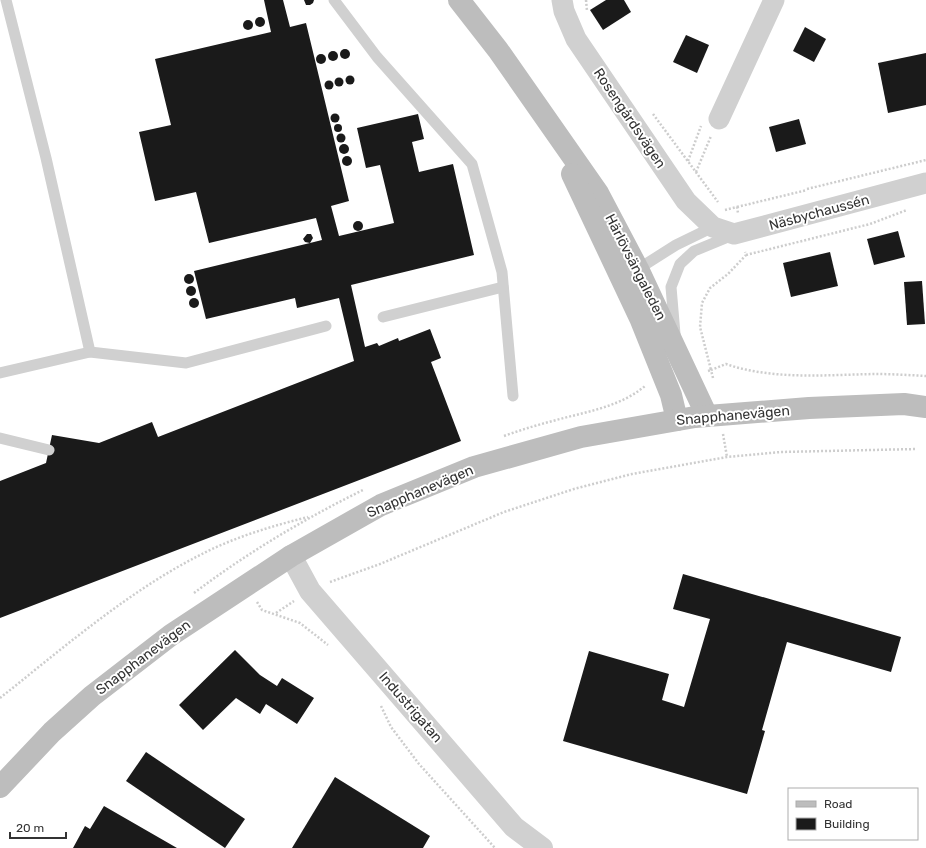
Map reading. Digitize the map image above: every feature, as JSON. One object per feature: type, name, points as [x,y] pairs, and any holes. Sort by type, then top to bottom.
[{"type":"main road","name":"Härlövsängaleden","points":[[459,0],[498,50],[598,193],[638,269],[676,347],[707,416]]},
{"type":"main road","name":"Härlövsängaleden","points":[[551,125],[577,185],[627,289],[671,396],[678,420]]},
{"type":"main road","name":"Snapphanevägen","points":[[0,787],[48,736],[92,696],[171,634],[291,556],[381,505],[474,466],[581,437],[707,416],[808,408],[904,404],[926,407]]},
{"type":"street","name":"Rosengårdsvägen","points":[[562,0],[564,12],[576,39],[686,200],[713,227]]},
{"type":"street","points":[[719,119],[774,0]]},
{"type":"street","name":"Näsbychaussén","points":[[734,234],[926,183]]},
{"type":"street","points":[[713,227],[734,234]]},
{"type":"street","name":"Industrigatan","points":[[291,556],[310,591],[514,827],[542,848]]},
{"type":"lane","points":[[6,0],[46,158],[90,352]]},
{"type":"lane","points":[[334,0],[377,57],[472,164],[502,272],[513,396]]},
{"type":"lane","points":[[627,289],[638,269],[676,245],[713,227]]},
{"type":"lane","points":[[676,347],[671,288],[680,264],[694,251],[734,234]]},
{"type":"lane","points":[[383,317],[503,287]]},
{"type":"lane","points":[[0,374],[90,352],[186,363],[326,326]]},
{"type":"lane","points":[[0,438],[49,450]]},
{"type":"path","points":[[696,172],[719,119]]},
{"type":"path","points":[[737,207],[926,160]]},
{"type":"path","points":[[807,189],[808,195]]},
{"type":"path","points":[[746,255],[870,224],[911,209]]},
{"type":"path","points":[[711,370],[726,364],[743,370],[811,376],[876,374],[926,376]]},
{"type":"path","points":[[276,613],[310,591],[380,564],[504,512],[574,489],[632,474],[727,458],[781,452],[917,449]]},
{"type":"path","points":[[0,698],[65,647],[165,574],[202,553],[240,537],[310,516]]},
{"type":"path","points":[[234,564],[262,610],[276,613],[300,623],[330,646]]},
{"type":"path","points":[[378,699],[390,726],[419,764],[495,848]]},
{"type":"building","points":[[264,0],[283,0],[290,27],[306,23],[349,201],[331,206],[339,236],[394,223],[380,165],[366,168],[357,128],[418,114],[424,139],[412,142],[419,172],[453,164],[474,255],[351,285],[365,347],[377,343],[379,346],[398,338],[399,341],[430,329],[441,358],[431,362],[461,441],[0,618],[0,481],[46,463],[52,435],[99,443],[152,422],[158,437],[354,361],[339,298],[297,308],[295,298],[206,319],[194,271],[322,240],[316,218],[209,243],[196,192],[155,201],[139,132],[171,125],[155,59],[271,32]]},
{"type":"building","points":[[304,0],[314,0],[310,5],[306,5]]},
{"type":"building","points":[[606,0],[624,0],[631,12],[603,30],[590,10]]},
{"type":"building","points":[[258,17],[262,17],[264,18],[264,26],[258,27],[255,24],[255,20]]},
{"type":"building","points":[[246,20],[250,20],[252,21],[252,29],[246,30],[243,27],[243,23]]},
{"type":"building","points":[[805,27],[826,39],[814,62],[793,51]]},
{"type":"building","points":[[686,35],[709,45],[697,73],[673,62]]},
{"type":"building","points":[[343,49],[347,49],[349,50],[349,58],[343,59],[340,56],[340,52]]},
{"type":"building","points":[[331,51],[335,51],[337,52],[337,60],[331,61],[328,58],[328,54]]},
{"type":"building","points":[[926,53],[926,105],[888,113],[878,63]]},
{"type":"building","points":[[319,54],[323,54],[325,55],[325,63],[319,64],[316,61],[316,57]]},
{"type":"building","points":[[350,75],[355,80],[350,85],[345,80]]},
{"type":"building","points":[[339,77],[344,82],[339,87],[334,82]]},
{"type":"building","points":[[327,81],[331,81],[333,85],[331,89],[327,89],[325,87],[325,83]]},
{"type":"building","points":[[333,114],[337,114],[339,118],[337,122],[333,122],[331,120],[331,116]]},
{"type":"building","points":[[799,119],[806,144],[776,152],[769,127]]},
{"type":"building","points":[[336,124],[340,124],[342,128],[340,132],[336,132],[334,130],[334,126]]},
{"type":"building","points":[[339,134],[343,134],[345,138],[343,142],[339,142],[337,140],[337,136]]},
{"type":"building","points":[[342,144],[346,144],[348,145],[348,153],[342,154],[339,151],[339,147]]},
{"type":"building","points":[[345,156],[349,156],[351,157],[351,165],[345,166],[342,163],[342,159]]},
{"type":"building","points":[[358,221],[363,226],[358,231],[353,226]]},
{"type":"building","points":[[898,231],[905,257],[874,265],[867,239]]},
{"type":"building","points":[[307,234],[311,234],[313,238],[310,243],[305,242],[303,239]]},
{"type":"building","points":[[830,252],[838,286],[791,297],[783,263]]},
{"type":"building","points":[[189,274],[194,279],[189,284],[184,279]]},
{"type":"building","points":[[922,281],[925,324],[907,325],[904,282]]},
{"type":"building","points":[[191,286],[196,291],[191,296],[186,291]]},
{"type":"building","points":[[192,298],[196,298],[199,303],[196,308],[192,308],[189,305],[189,301]]},
{"type":"building","points":[[683,574],[901,637],[891,672],[787,642],[762,730],[765,731],[747,794],[563,741],[589,651],[669,674],[662,700],[684,707],[710,619],[673,609]]},
{"type":"building","points":[[235,650],[260,675],[277,686],[282,678],[314,698],[297,724],[266,704],[260,714],[236,698],[203,730],[179,705]]},
{"type":"building","points":[[146,752],[245,819],[225,848],[126,781]]},
{"type":"building","points":[[335,777],[430,836],[423,848],[292,848]]},
{"type":"building","points":[[104,806],[177,848],[73,848],[85,826],[90,829]]}]
